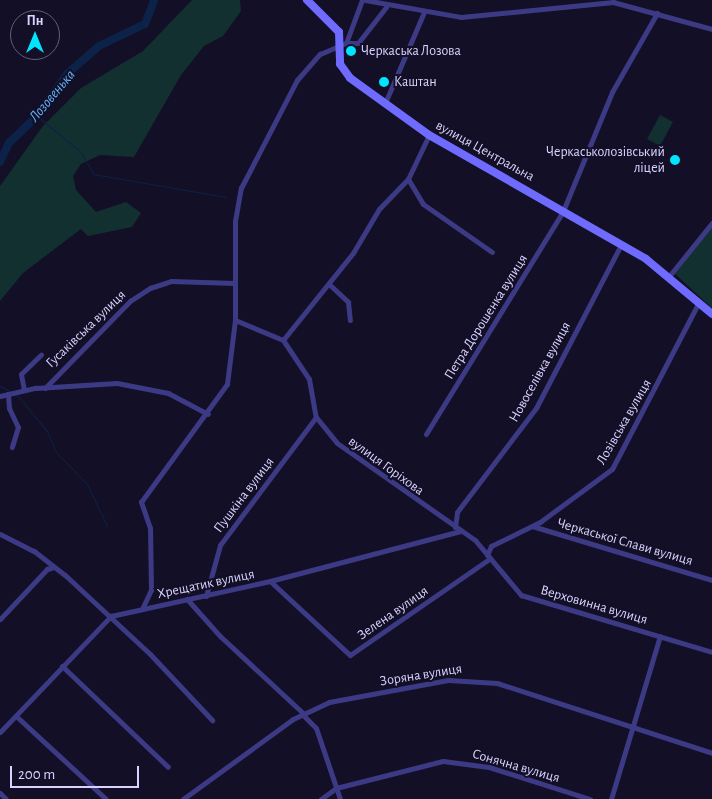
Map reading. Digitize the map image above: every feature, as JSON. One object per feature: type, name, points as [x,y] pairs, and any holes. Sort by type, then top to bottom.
[{"type":"street","name":"вулиця Центральна","points":[[307,0],[337,28],[343,44],[345,73],[429,135],[563,211],[670,275],[712,314]]},
{"type":"street","points":[[343,44],[364,0],[386,7],[475,16],[613,2],[712,30]]},
{"type":"street","points":[[142,609],[151,590],[150,525],[142,502],[208,414],[226,384],[235,320],[237,201],[248,170],[297,80],[320,54],[343,44],[358,43],[386,7]]},
{"type":"street","points":[[385,103],[424,12]]},
{"type":"street","name":"Петра Дорошенка вулиця","points":[[426,434],[563,211],[612,92],[657,13]]},
{"type":"street","points":[[284,340],[330,285],[379,209],[408,179],[429,135]]},
{"type":"street","points":[[408,179],[424,204],[492,252]]},
{"type":"street","points":[[670,275],[712,222]]},
{"type":"street","name":"Новоселівка вулиця","points":[[455,527],[457,512],[536,408],[621,245]]},
{"type":"street","name":"Гусаківська вулиця","points":[[45,388],[130,302],[150,288],[171,281],[235,283]]},
{"type":"street","points":[[330,285],[348,302],[350,320]]},
{"type":"street","name":"Лозівська вулиця","points":[[488,557],[496,543],[532,526],[612,470],[699,302]]},
{"type":"street","points":[[235,320],[284,340],[309,379],[316,417]]},
{"type":"street","points":[[24,390],[21,374],[41,355]]},
{"type":"street","points":[[0,396],[24,390],[99,383],[135,385],[182,398],[208,414]]},
{"type":"street","points":[[8,394],[9,408],[18,426],[12,447]]},
{"type":"street","name":"вулиця Горіхова","points":[[316,417],[351,456],[474,540],[488,557]]},
{"type":"street","name":"Пушкіна вулиця","points":[[206,596],[220,545],[316,417]]},
{"type":"street","name":"Черкаської Слави вулиця","points":[[532,526],[712,580]]},
{"type":"street","name":"Хрещатик вулиця","points":[[111,616],[270,582],[460,531]]},
{"type":"street","points":[[0,534],[55,567],[111,616],[212,720]]},
{"type":"street","points":[[474,540],[496,543]]},
{"type":"street","name":"Зелена вулиця","points":[[270,582],[350,655],[488,557]]},
{"type":"street","name":"Верховинна вулиця","points":[[488,557],[521,596],[712,652]]},
{"type":"street","points":[[0,619],[47,569],[55,567]]},
{"type":"street","points":[[187,600],[220,636],[304,714],[316,728],[340,799]]},
{"type":"street","points":[[0,732],[111,616]]},
{"type":"street","points":[[611,799],[660,636]]},
{"type":"street","points":[[62,666],[168,767]]},
{"type":"street","name":"Зоряна вулиця","points":[[183,799],[304,714],[329,702],[469,679],[497,683],[712,753]]},
{"type":"street","points":[[16,716],[103,798]]},
{"type":"street","name":"Сонячна вулиця","points":[[321,799],[336,788],[423,763],[443,761],[489,767],[590,799]]},
{"type":"street","points":[[0,793],[6,799]]},
{"type":"green space","points":[[192,0],[240,0],[241,11],[223,36],[204,46],[181,75],[134,157],[100,155],[81,164],[73,176],[76,190],[96,212],[126,202],[141,213],[132,227],[88,236],[81,229],[23,273],[0,301],[0,186],[43,126],[81,88],[143,51]]},
{"type":"green space","points":[[660,115],[673,122],[660,146],[647,139]]},
{"type":"green space","points":[[712,226],[712,308],[674,273]]},
{"type":"waterway","name":"Лозовенька","points":[[0,162],[9,143],[37,116],[67,74],[99,46],[145,24],[154,0]]},
{"type":"waterway","points":[[37,116],[81,152],[93,174],[226,197]]},
{"type":"waterway","points":[[0,386],[11,392]]},
{"type":"waterway","points":[[17,395],[47,431],[56,452],[87,484],[107,526]]},
{"type":"place","name":"Черкаська Лозова","points":[[351,51]]},
{"type":"place","name":"Каштан","points":[[384,82]]},
{"type":"place","name":"Черкаськолозівський ліцей","points":[[675,160]]}]
